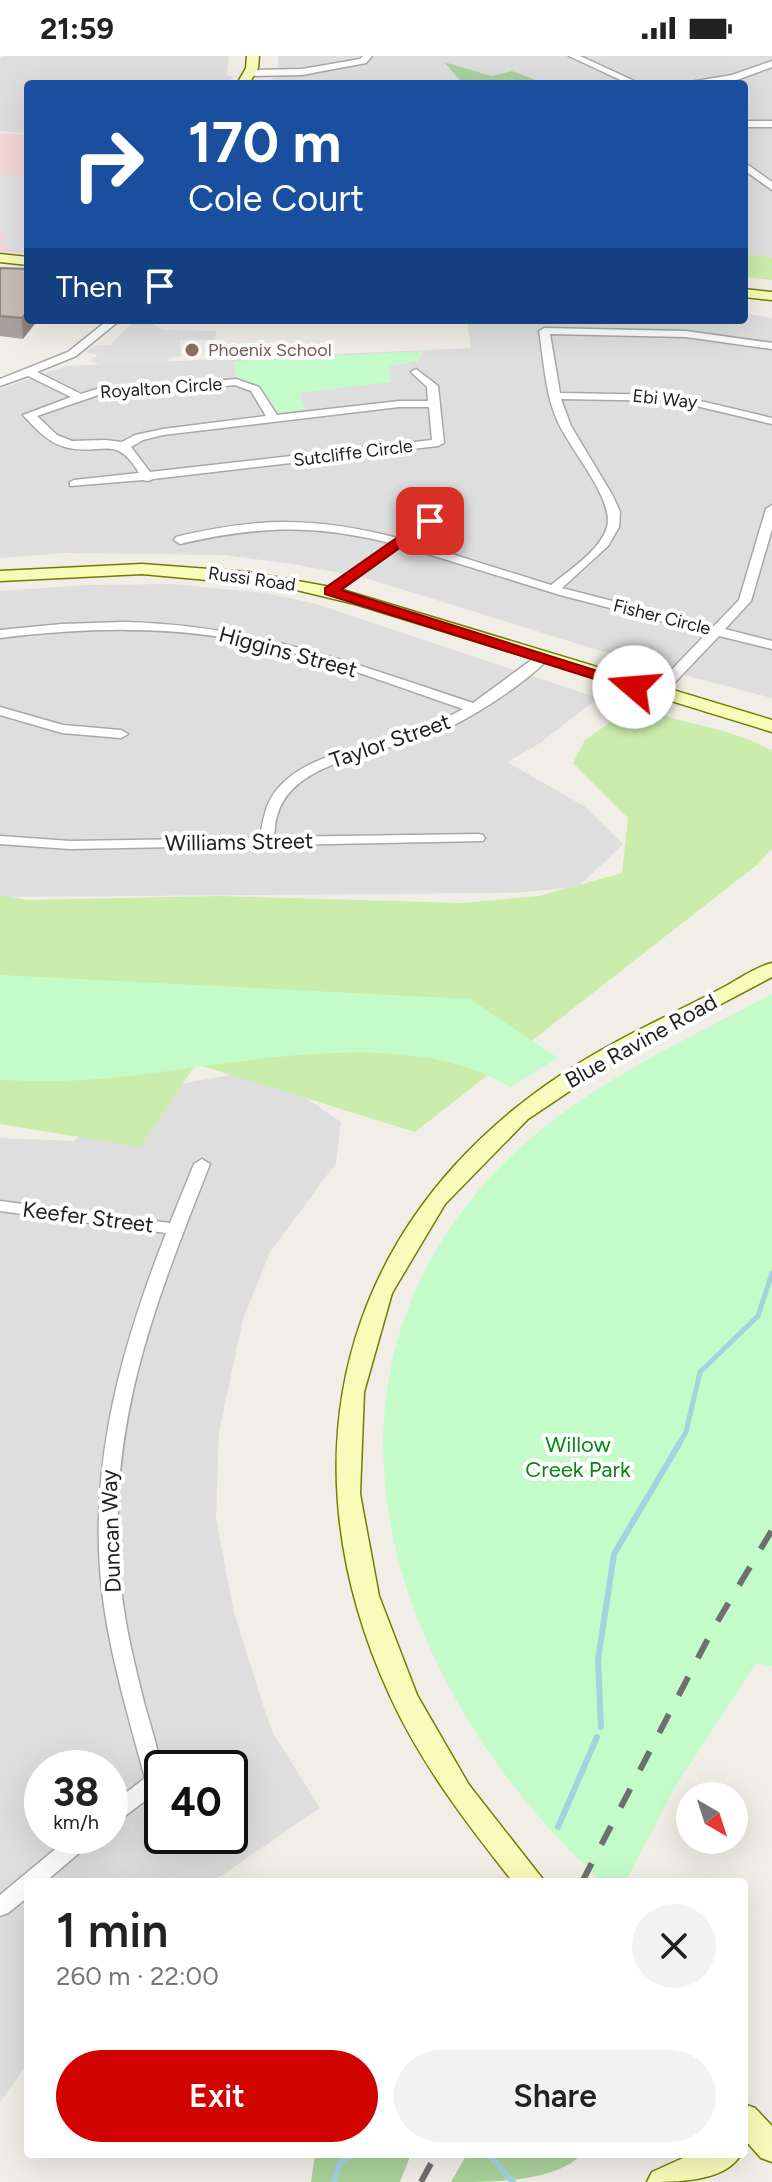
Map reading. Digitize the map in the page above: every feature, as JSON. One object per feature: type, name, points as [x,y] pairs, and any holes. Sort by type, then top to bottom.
[{"type":"main road","points":[[246,79],[253,56]]},
{"type":"main road","points":[[0,258],[24,261]]},
{"type":"main road","points":[[0,271],[24,274]]},
{"type":"main road","points":[[748,284],[772,287]]},
{"type":"main road","points":[[748,293],[772,296]]},
{"type":"main road","name":"Russi Road","points":[[0,576],[82,570],[168,570],[245,577],[330,591],[656,694],[772,726]]},
{"type":"main road","name":"Blue Ravine Road","points":[[526,1878],[488,1836],[458,1794],[409,1711],[377,1640],[355,1564],[345,1469],[354,1384],[376,1304],[401,1252],[435,1202],[473,1157],[519,1115],[597,1060],[772,969]]},
{"type":"main road","points":[[663,2182],[716,2158]]},
{"type":"street","points":[[246,79],[311,71],[363,61],[368,56]]},
{"type":"street","points":[[573,56],[627,80]]},
{"type":"street","points":[[707,80],[756,72],[772,64]]},
{"type":"street","points":[[756,72],[772,77]]},
{"type":"street","points":[[748,124],[772,124]]},
{"type":"street","points":[[748,168],[772,187]]},
{"type":"street","points":[[0,383],[31,373],[88,344],[110,324]]},
{"type":"street","points":[[553,589],[601,550],[615,519],[610,495],[566,428],[556,396],[544,331],[686,334],[772,346]]},
{"type":"street","points":[[416,372],[429,382],[434,404]]},
{"type":"street","name":"Royalton Circle","points":[[31,373],[79,397]]},
{"type":"street","points":[[18,378],[66,402]]},
{"type":"street","name":"Royalton Circle","points":[[122,447],[58,441],[29,415],[103,390],[135,392],[236,382],[255,389],[273,418]]},
{"type":"street","name":"Ebi Way","points":[[556,396],[675,398],[772,421]]},
{"type":"street","name":"Sutcliffe Circle","points":[[122,447],[154,433],[273,418],[434,404],[438,443],[148,478]]},
{"type":"street","points":[[74,484],[148,478],[137,456],[122,447]]},
{"type":"street","points":[[330,591],[451,506]]},
{"type":"street","points":[[656,694],[734,615],[750,588],[772,509]]},
{"type":"street","name":"Fisher Circle","points":[[180,540],[238,526],[299,522],[357,530],[553,589],[772,645]]},
{"type":"street","name":"Higgins Street","points":[[0,634],[99,625],[216,632],[281,646],[475,708]]},
{"type":"street","name":"Taylor Street","points":[[266,842],[271,807],[300,776],[331,760],[423,734],[475,708],[543,658]]},
{"type":"street","points":[[0,711],[62,729],[121,734]]},
{"type":"street","name":"Williams Street","points":[[0,840],[70,845],[478,838]]},
{"type":"street","points":[[176,1229],[202,1164]]},
{"type":"street","name":"Keefer Street","points":[[0,1206],[176,1229]]},
{"type":"street","name":"Duncan Way","points":[[128,1802],[156,1781],[118,1632],[111,1587],[106,1498],[110,1443],[120,1389],[135,1337],[176,1229]]},
{"type":"street","points":[[37,1878],[64,1854]]},
{"type":"street","points":[[0,1907],[24,1889]]},
{"type":"shaded area","points":[[229,56],[227,75],[233,77],[231,80],[24,80],[24,133],[0,131],[0,58]]},
{"type":"shaded area","points":[[278,56],[772,56],[772,258],[748,254],[748,80],[536,80],[512,71],[492,76],[446,63],[460,80],[272,80],[278,67]]},
{"type":"shaded area","points":[[0,133],[24,135],[24,254],[0,251]]},
{"type":"shaded area","points":[[0,174],[24,177],[24,251],[3,249],[7,244],[0,244],[5,233],[0,232]]},
{"type":"shaded area","points":[[748,314],[772,318],[772,698],[653,667],[362,577],[292,564],[225,555],[65,553],[0,558],[0,389],[66,366],[471,348],[468,324],[748,324]]},
{"type":"shaded area","points":[[131,324],[155,324],[163,330],[216,331],[215,340],[180,340],[181,356],[169,358],[166,363],[101,365],[89,361],[98,355],[85,352],[97,345],[110,345]]},
{"type":"shaded area","points":[[172,584],[266,593],[316,604],[598,698],[540,743],[507,762],[584,806],[623,844],[578,887],[513,893],[0,897],[0,591],[86,585]]},
{"type":"shaded area","points":[[243,1073],[278,1079],[341,1122],[336,1163],[270,1252],[243,1319],[219,1432],[216,1518],[234,1613],[265,1711],[273,1733],[320,1808],[218,1878],[24,1878],[24,2069],[0,2102],[0,1138],[74,1141],[121,1094]]},
{"type":"green space","points":[[444,62],[492,76],[512,71],[536,80],[460,80]]},
{"type":"green space","points":[[748,254],[772,258],[772,280],[748,277]]},
{"type":"green space","points":[[424,351],[418,361],[389,366],[391,382],[299,393],[306,409],[274,413],[255,386],[236,378],[234,361]]},
{"type":"green space","points":[[635,705],[739,736],[772,751],[772,849],[758,864],[415,1132],[196,1064],[140,1147],[0,1124],[0,895],[27,900],[220,896],[462,903],[539,896],[622,873],[628,818],[573,763],[585,740]]},
{"type":"green space","points":[[0,975],[470,999],[558,1058],[510,1087],[465,1067],[416,1056],[363,1053],[308,1054],[85,1080],[0,1080]]},
{"type":"green space","name":"Willow Creek Park","points":[[772,994],[772,1666],[756,1663],[676,1782],[627,1878],[598,1878],[533,1810],[473,1729],[427,1641],[396,1549],[383,1455],[392,1361],[426,1269],[486,1182],[517,1151],[550,1123],[620,1075]]},
{"type":"green space","points":[[314,2158],[409,2158],[400,2182],[311,2182]]},
{"type":"green space","points":[[465,2158],[577,2158],[540,2175],[504,2181],[451,2182]]},
{"type":"building","points":[[0,268],[24,269],[24,315],[22,318],[0,316]]},
{"type":"waterway","points":[[678,1446],[686,1432],[700,1372],[758,1316],[772,1273]]},
{"type":"waterway","points":[[601,1727],[598,1660],[614,1554],[679,1444]]},
{"type":"waterway","points":[[558,1827],[597,1737]]},
{"type":"waterway","points":[[334,2182],[339,2165],[347,2158]]},
{"type":"waterway","points":[[492,2158],[513,2182]]},
{"type":"railway","points":[[584,1878],[713,1629],[772,1530]]},
{"type":"railway","points":[[421,2182],[434,2158]]},
{"type":"place","name":"Phoenix School","points":[[192,350]]},
{"type":"route","points":[[430,521],[330,591],[634,687]]}]
